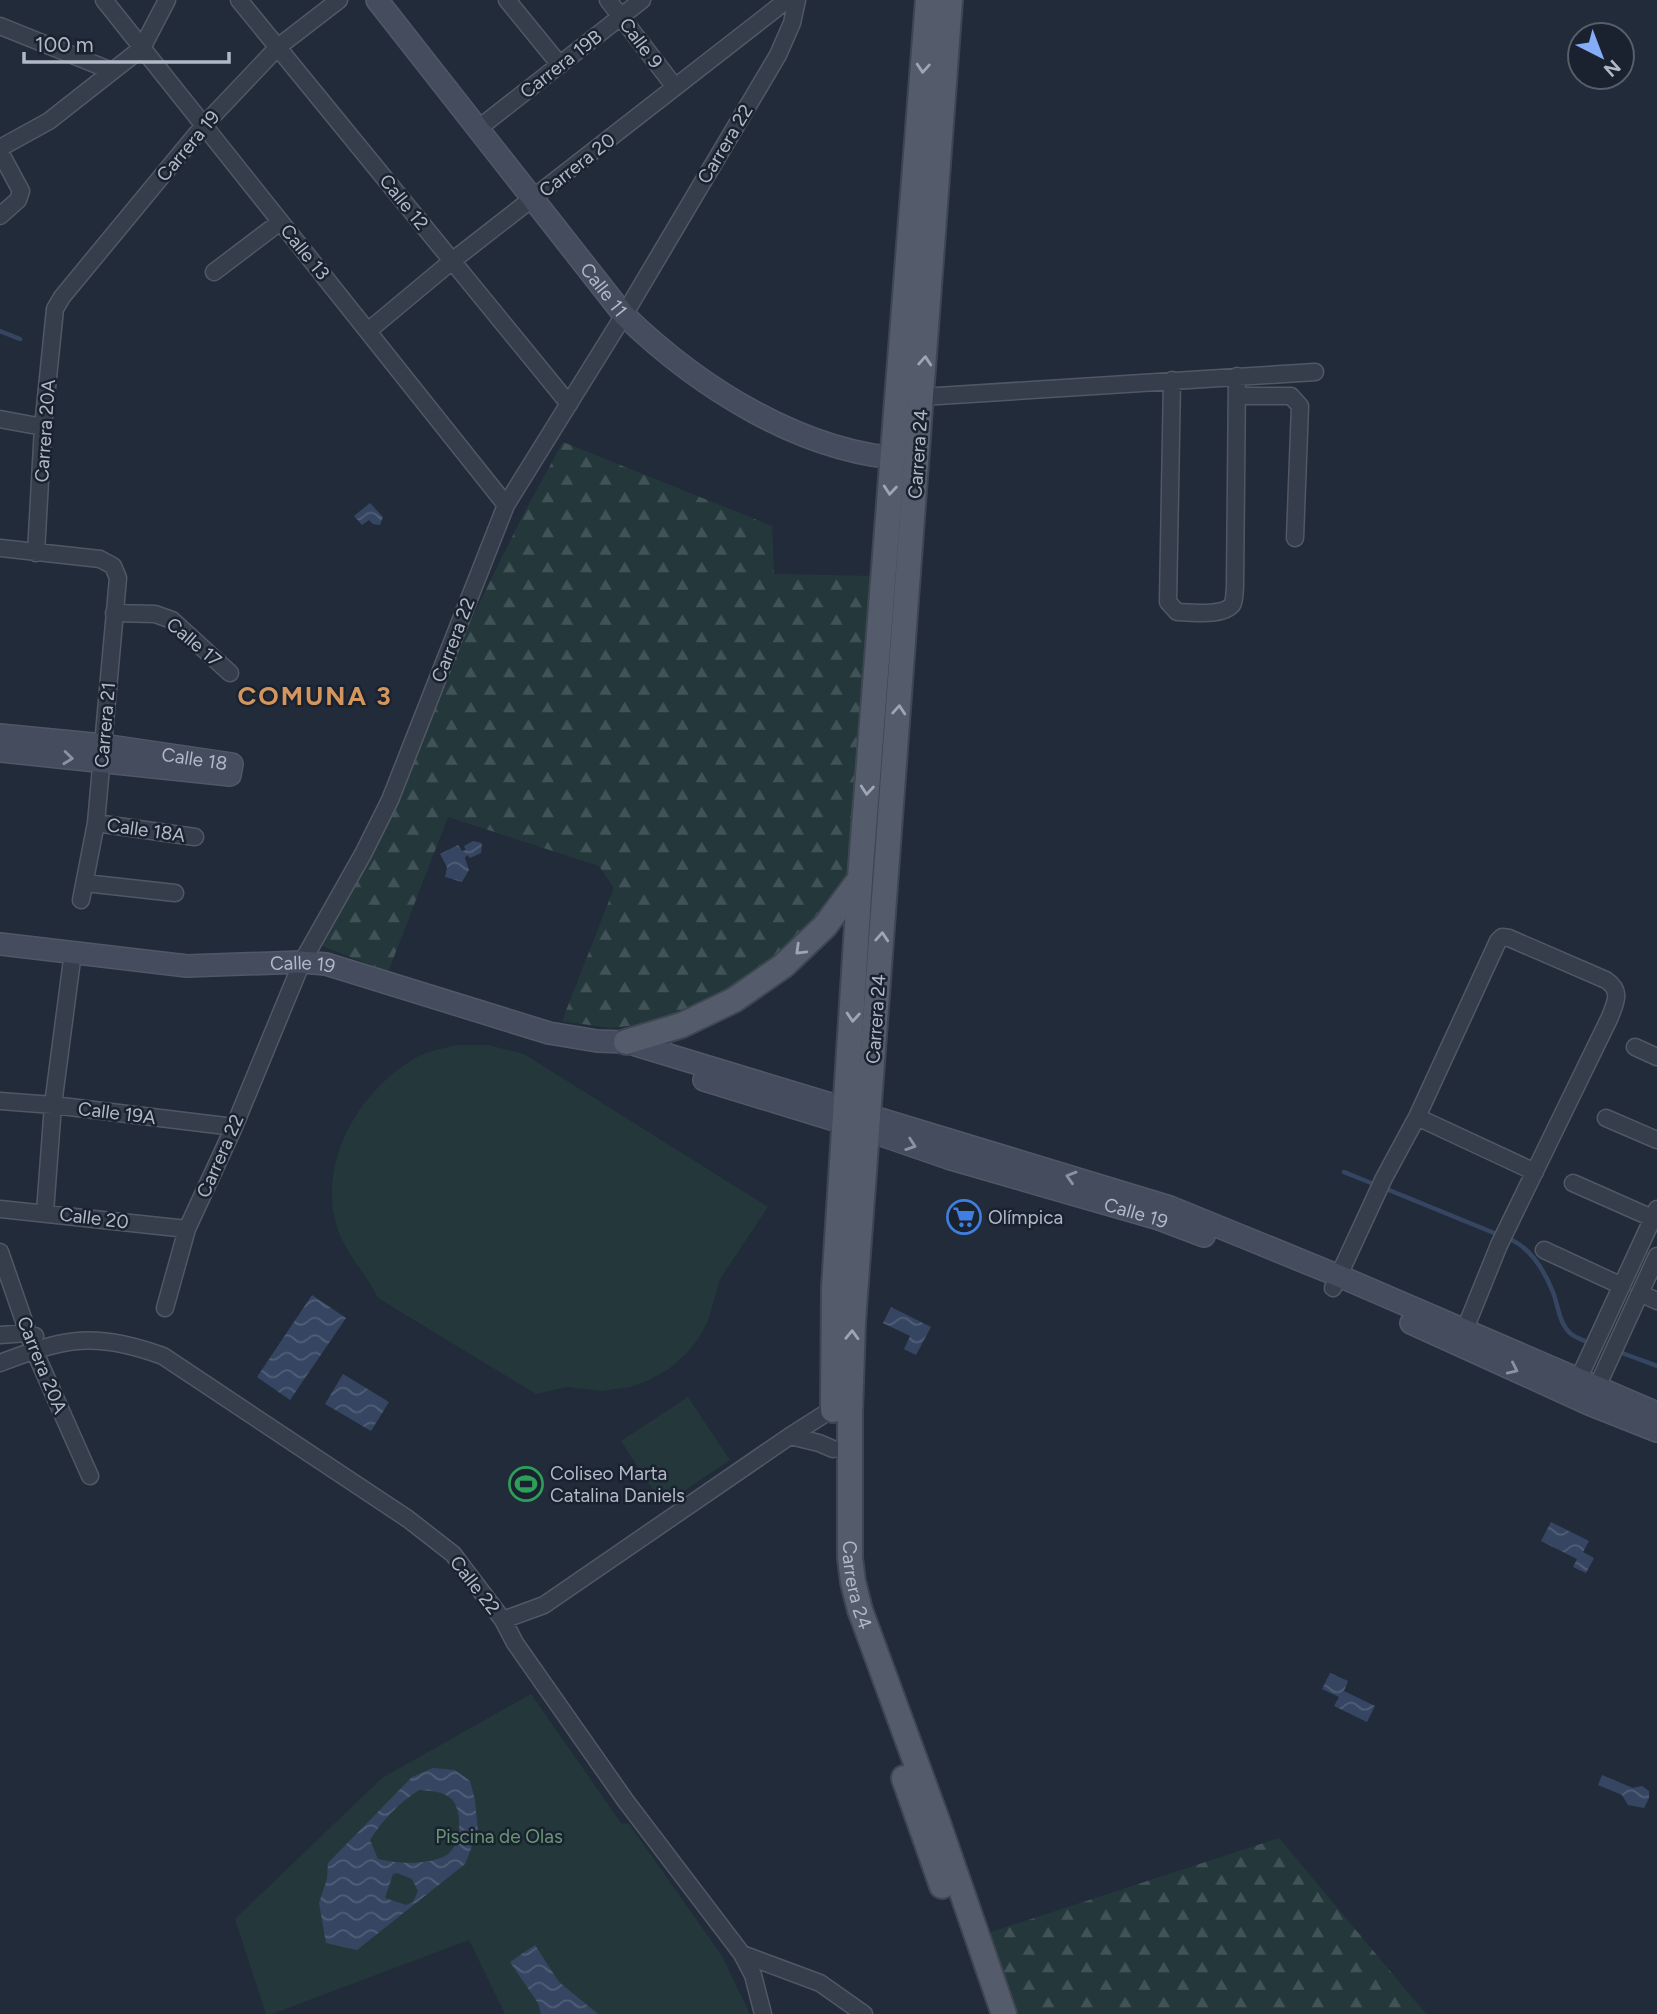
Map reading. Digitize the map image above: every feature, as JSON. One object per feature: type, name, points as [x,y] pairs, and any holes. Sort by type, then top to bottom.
[{"type":"main road","name":"Carrera 24","points":[[928,0],[896,418],[905,459],[857,1119],[834,1288],[834,1560],[843,1605],[988,2014]]},
{"type":"main road","name":"Carrera 24","points":[[950,0],[922,397],[905,459],[860,879],[850,1412],[850,1558],[863,1620],[937,1820],[1004,2014]]},
{"type":"main road","points":[[626,1042],[682,1025],[734,1000],[783,967],[825,926],[860,879]]},
{"type":"street","name":"Calle 13","points":[[104,0],[506,505]]},
{"type":"street","points":[[0,216],[18,200],[19,187],[0,150],[49,121],[142,48],[167,0]]},
{"type":"street","name":"Calle 12","points":[[239,0],[569,404]]},
{"type":"street","name":"Carrera 19","points":[[55,309],[62,297],[204,125],[278,47],[339,0]]},
{"type":"street","name":"Calle 11","points":[[377,0],[624,315],[655,345],[779,426],[844,449],[905,459]]},
{"type":"street","points":[[506,0],[560,65]]},
{"type":"street","name":"Calle 9","points":[[608,0],[675,87]]},
{"type":"street","name":"Carrera 19B","points":[[479,128],[642,0]]},
{"type":"street","name":"Carrera 20","points":[[368,331],[452,261],[787,0]]},
{"type":"street","name":"Carrera 22","points":[[165,1308],[187,1229],[234,1127],[302,962],[390,800],[506,505],[624,315],[778,55],[792,23],[797,0]]},
{"type":"street","points":[[0,26],[112,71]]},
{"type":"street","points":[[214,272],[281,222]]},
{"type":"street","name":"Carrera 20A","points":[[36,553],[43,427],[55,309]]},
{"type":"street","points":[[896,418],[922,397],[1315,372]]},
{"type":"street","points":[[1172,380],[1168,603],[1177,612],[1222,611],[1230,607],[1234,600],[1237,376]]},
{"type":"street","points":[[1237,397],[1291,396],[1300,406],[1295,538]]},
{"type":"street","points":[[0,419],[43,427]]},
{"type":"street","points":[[0,548],[36,553]]},
{"type":"street","name":"Carrera 21","points":[[36,553],[100,559],[113,566],[118,578],[96,823],[81,900]]},
{"type":"street","name":"Calle 17","points":[[114,613],[155,614],[172,620],[230,674]]},
{"type":"street","name":"Calle 18","points":[[0,734],[103,754],[230,775],[232,764],[103,754],[0,751]]},
{"type":"street","name":"Calle 18A","points":[[96,823],[195,837]]},
{"type":"street","points":[[85,883],[175,893]]},
{"type":"street","points":[[1336,1282],[1500,939],[1509,938],[1606,980],[1616,989],[1616,1001],[1503,1238],[1462,1337]]},
{"type":"street","name":"Calle 19","points":[[0,944],[187,966],[302,962],[326,964],[549,1033],[597,1041],[626,1042],[746,1086]]},
{"type":"street","points":[[45,1212],[53,1105],[73,952]]},
{"type":"street","name":"Calle 19","points":[[597,1041],[612,1049],[857,1119],[951,1159],[1159,1219],[1336,1282],[1584,1391],[1657,1431]]},
{"type":"street","points":[[1635,1047],[1657,1058]]},
{"type":"street","name":"Calle 19A","points":[[0,1101],[234,1127]]},
{"type":"street","points":[[1417,1117],[1535,1171]]},
{"type":"street","points":[[1606,1118],[1657,1140]]},
{"type":"street","points":[[1573,1183],[1655,1213],[1622,1286],[1584,1391]]},
{"type":"street","name":"Calle 20","points":[[0,1209],[187,1229]]},
{"type":"street","points":[[1544,1250],[1622,1286]]},
{"type":"street","name":"Carrera 20A","points":[[0,1252],[27,1333],[90,1476]]},
{"type":"street","points":[[1584,1391],[1640,1293],[1657,1256]]},
{"type":"street","points":[[1640,1293],[1657,1301]]},
{"type":"street","name":"Calle 22","points":[[0,1335],[27,1333],[57,1343]]},
{"type":"street","name":"Calle 22","points":[[0,1363],[57,1343],[100,1339],[135,1345],[163,1356],[408,1518],[453,1554],[503,1620],[515,1643],[625,1800],[742,1954],[753,1975],[763,2014]]},
{"type":"street","name":"Calle 19","points":[[1584,1391],[1657,1413]]},
{"type":"street","points":[[503,1620],[544,1605],[790,1436],[833,1411]]},
{"type":"street","points":[[790,1436],[833,1449]]},
{"type":"street","points":[[742,1954],[820,1983],[864,2014]]},
{"type":"green space","points":[[563,442],[772,526],[774,574],[873,576],[855,831],[847,877],[808,933],[731,993],[673,1021],[610,1028],[562,1021],[614,888],[599,866],[448,817],[388,972],[320,945],[446,671],[523,515]]},
{"type":"green space","points":[[457,1045],[488,1045],[524,1054],[768,1207],[720,1279],[708,1321],[699,1338],[669,1369],[630,1387],[602,1391],[567,1387],[536,1394],[378,1298],[344,1244],[336,1224],[332,1199],[340,1149],[364,1104],[400,1068],[421,1055]]},
{"type":"green space","points":[[688,1397],[730,1460],[663,1505],[621,1441]]},
{"type":"green space","name":"Piscina de Olas","points":[[531,1694],[621,1823],[629,1824],[722,1956],[750,2014],[505,2014],[469,1940],[266,2014],[235,1919],[382,1778]]},
{"type":"green space","points":[[1279,1838],[1426,2014],[1012,2014],[985,1934]]},
{"type":"water","points":[[370,503],[383,517],[380,525],[369,520],[362,525],[354,516]]},
{"type":"water","points":[[473,841],[482,843],[481,853],[470,858],[467,855],[465,858],[469,870],[462,882],[445,877],[447,867],[440,854],[458,845],[462,851],[466,850],[464,846]]},
{"type":"water","points":[[312,1295],[346,1318],[290,1400],[257,1377]]},
{"type":"water","points":[[891,1307],[931,1327],[916,1355],[904,1349],[910,1336],[883,1323]]},
{"type":"water","points":[[343,1374],[389,1402],[371,1431],[325,1404]]},
{"type":"water","points":[[1551,1522],[1589,1541],[1583,1552],[1594,1558],[1586,1573],[1573,1567],[1577,1559],[1541,1541]]},
{"type":"water","points":[[1330,1673],[1348,1681],[1344,1691],[1375,1706],[1367,1722],[1334,1706],[1339,1697],[1322,1689]]},
{"type":"water","points":[[433,1768],[455,1770],[470,1781],[478,1831],[465,1864],[357,1950],[326,1943],[319,1903],[327,1879],[328,1863],[412,1777]],"holes":[[[419,1790],[443,1794],[454,1802],[459,1816],[459,1832],[454,1848],[443,1857],[428,1861],[402,1863],[378,1859],[370,1840],[391,1812]],[[393,1874],[412,1879],[418,1891],[413,1902],[406,1905],[385,1898]]]},
{"type":"water","points":[[1602,1775],[1633,1788],[1642,1786],[1649,1791],[1644,1808],[1628,1805],[1622,1795],[1598,1785]]},
{"type":"water","points":[[535,1945],[559,1982],[598,2014],[541,2014],[538,2003],[510,1962]]},
{"type":"waterway","points":[[0,331],[20,339]]},
{"type":"waterway","points":[[1344,1172],[1376,1185]]},
{"type":"waterway","points":[[1384,1188],[1499,1235]]},
{"type":"waterway","points":[[1507,1238],[1522,1247],[1535,1260],[1553,1292],[1566,1329],[1585,1341]]},
{"type":"waterway","points":[[1622,1353],[1657,1366]]},
{"type":"place","name":"Olímpica","points":[[964,1217]]},
{"type":"place","name":"Coliseo Marta Catalina Daniels","points":[[526,1484]]},
{"type":"district","name":"COMUNA 3","points":[[315,696]]}]
